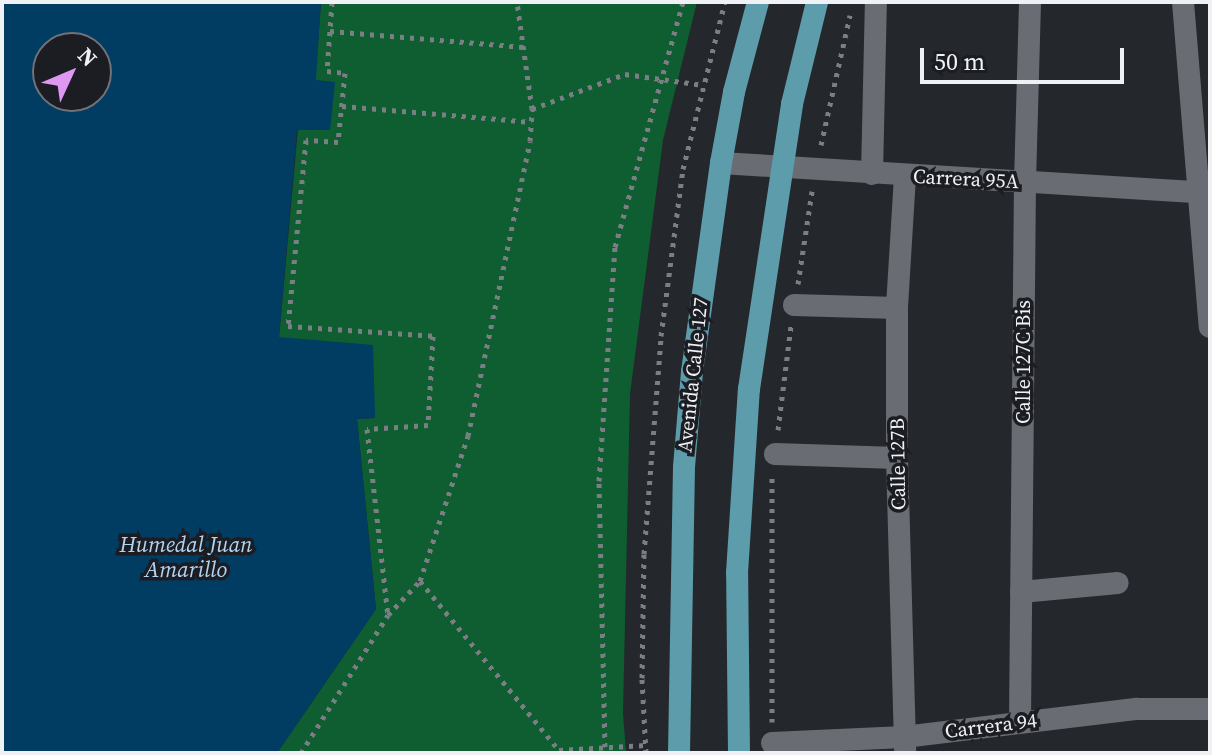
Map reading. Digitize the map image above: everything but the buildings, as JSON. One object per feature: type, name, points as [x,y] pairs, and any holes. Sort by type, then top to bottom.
[{"type":"main road","name":"Avenida Calle 127","points":[[679,753],[684,467],[692,372],[721,163],[734,92],[758,2]]},
{"type":"main road","points":[[739,753],[736,662],[742,466],[749,389],[781,169],[817,2]]},
{"type":"street","points":[[872,174],[876,2]]},
{"type":"street","name":"Calle 127C Bis","points":[[1020,721],[1025,182],[1030,2]]},
{"type":"street","points":[[1183,2],[1204,192],[1210,327]]},
{"type":"street","name":"Carrera 95A","points":[[721,163],[1204,192]]},
{"type":"street","name":"Calle 127B","points":[[905,176],[897,308],[897,458],[905,745]]},
{"type":"street","points":[[794,305],[897,308]]},
{"type":"street","points":[[775,454],[897,458]]},
{"type":"street","points":[[1021,592],[1118,583]]},
{"type":"street","name":"Carrera 94","points":[[772,743],[905,745],[1020,721],[1137,709],[1210,709]]},
{"type":"path","points":[[332,2],[327,71],[345,73],[338,142],[306,140],[288,326],[433,336],[428,425],[367,429],[388,615]]},
{"type":"path","points":[[301,753],[388,615],[420,581],[468,436],[531,122],[532,109],[517,2]]},
{"type":"path","points":[[605,747],[599,481],[615,247],[664,80],[683,2]]},
{"type":"path","points":[[815,171],[853,2]]},
{"type":"path","points":[[330,31],[523,47]]},
{"type":"path","points":[[532,109],[625,74],[703,85]]},
{"type":"path","points":[[342,106],[531,122]]},
{"type":"path","points":[[420,581],[559,750],[646,745]]},
{"type":"green space","points":[[321,2],[697,2],[663,140],[630,394],[623,713],[626,753],[277,753],[376,609],[357,419],[374,418],[279,338],[298,129],[330,130],[315,81]]},
{"type":"water","name":"Humedal Juan Amarillo","points":[[2,2],[321,2],[316,80],[335,82],[330,130],[297,130],[279,337],[373,345],[375,418],[357,419],[376,609],[277,753],[2,753]]}]
